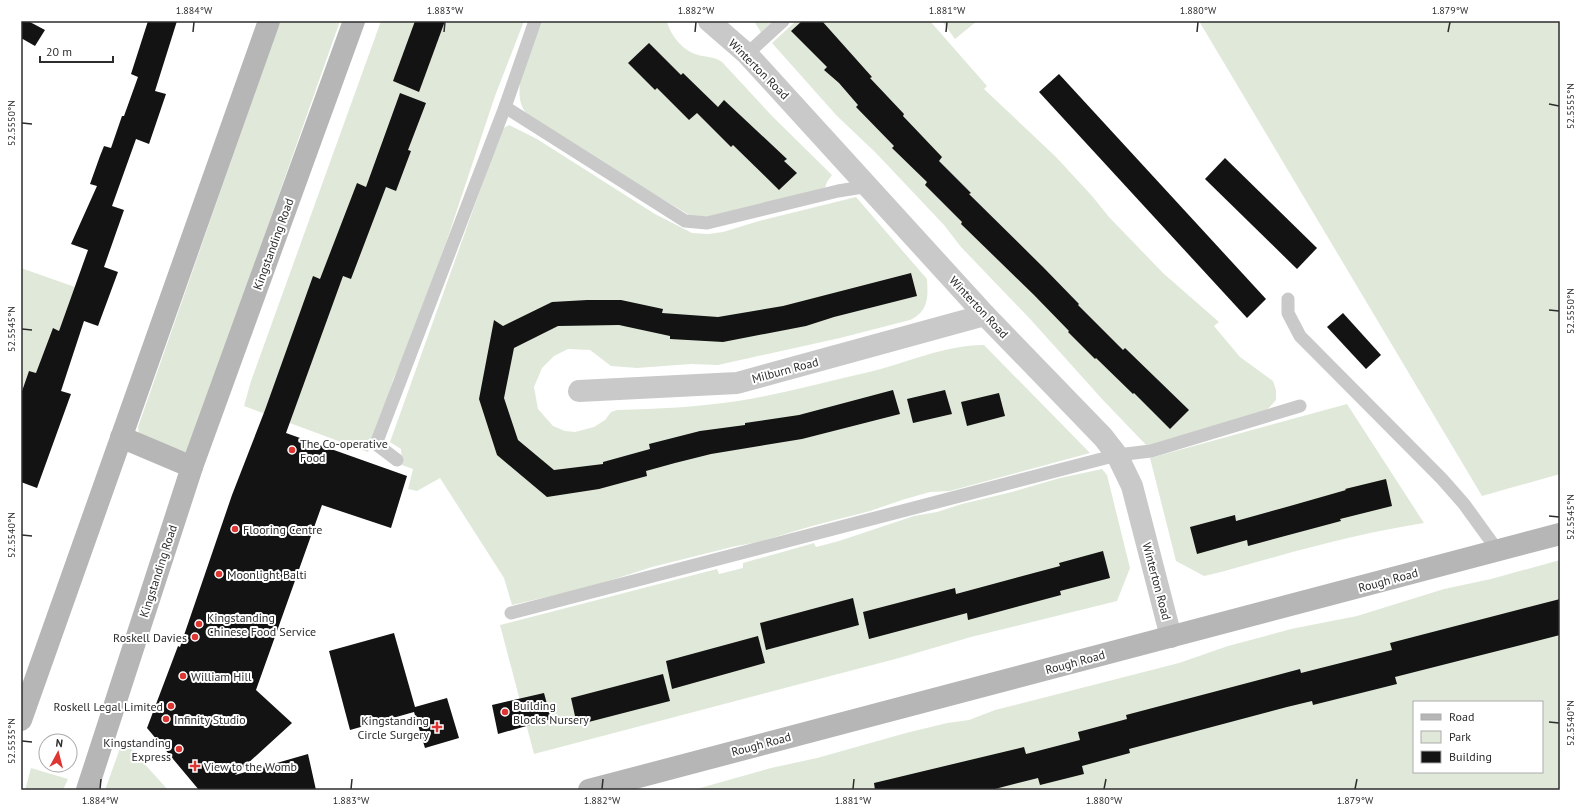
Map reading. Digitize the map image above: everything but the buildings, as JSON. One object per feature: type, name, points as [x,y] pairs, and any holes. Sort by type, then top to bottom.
[{"type":"main road","points":[[21,720],[270,21]]},
{"type":"main road","name":"Kingstanding Road","points":[[87,790],[192,467],[354,21]]},
{"type":"main road","points":[[121,437],[192,467]]},
{"type":"main road","name":"Rough Road","points":[[589,790],[1560,534]]},
{"type":"street","name":"Winterton Road","points":[[709,21],[747,54],[869,186],[985,315],[1103,437],[1117,455],[1132,486],[1172,637]]},
{"type":"street","name":"Milburn Road","points":[[579,391],[737,383],[985,315]]},
{"type":"lane","points":[[397,460],[376,444],[505,107],[535,21]]},
{"type":"lane","points":[[747,54],[783,21]]},
{"type":"lane","points":[[505,107],[686,222],[707,223],[838,191],[869,186]]},
{"type":"lane","points":[[1288,299],[1288,313],[1300,336],[1442,479],[1464,504],[1498,551]]},
{"type":"lane","points":[[511,613],[1117,455],[1151,451],[1300,406]]},
{"type":"green space","points":[[280,21],[340,21],[188,453],[139,435],[138,427]]},
{"type":"green space","points":[[381,21],[524,21],[495,96],[447,240],[403,358],[393,380],[386,404],[368,452],[244,406],[251,381]]},
{"type":"green space","points":[[541,21],[667,21],[674,37],[682,46],[692,53],[714,58],[722,62],[773,117],[832,175],[825,188],[717,216],[694,218],[586,153],[526,113],[521,104],[519,93],[520,81],[523,68]]},
{"type":"green space","points":[[754,21],[776,21],[762,34]]},
{"type":"green space","points":[[796,21],[930,21],[987,86],[984,89],[1056,157],[1109,217],[1163,273],[1219,322],[1214,326],[1240,357],[1273,381],[1276,390],[1276,400],[1267,410],[1147,446],[1102,399],[1031,320],[961,247],[944,225],[875,152],[837,116],[772,43]]},
{"type":"green space","points":[[942,21],[977,21],[955,39]]},
{"type":"green space","points":[[1199,21],[1560,21],[1560,474],[1482,496]]},
{"type":"green space","points":[[509,125],[537,139],[655,214],[692,233],[708,234],[723,232],[759,221],[856,197],[927,279],[927,298],[924,308],[910,320],[840,338],[718,365],[691,364],[637,368],[611,366],[590,350],[568,349],[554,356],[542,368],[534,387],[538,409],[553,426],[565,431],[575,432],[594,427],[605,420],[611,412],[617,410],[693,406],[754,398],[869,372],[940,351],[984,345],[1090,453],[950,491],[930,492],[870,511],[759,542],[736,546],[652,567],[590,587],[512,605],[504,578],[440,478],[417,491],[408,489],[413,469],[402,465],[401,449],[390,442],[502,129]]},
{"type":"green space","points":[[21,268],[75,287],[59,331],[53,329],[40,363],[44,375],[29,371],[21,394]]},
{"type":"green space","points":[[1347,404],[1424,523],[1330,542],[1204,576],[1176,561],[1150,458]]},
{"type":"green space","points":[[1102,469],[1107,475],[1130,568],[1117,601],[971,637],[899,658],[534,754],[500,625],[717,569],[719,574],[743,568],[743,563],[814,543],[816,547],[839,541],[914,516],[937,512],[1060,478]]},
{"type":"green space","points":[[1560,560],[1560,790],[693,790],[906,733],[947,723],[969,720],[995,710],[1179,663],[1228,646],[1291,629],[1357,616],[1444,589],[1491,579]]},
{"type":"green space","points":[[123,740],[168,790],[105,790]]},
{"type":"green space","points":[[31,768],[38,770],[38,773],[48,773],[68,779],[63,790],[25,790]]},
{"type":"place","name":"The Co-operative Food","points":[[292,450]]},
{"type":"place","name":"Flooring Centre","points":[[235,529]]},
{"type":"place","name":"Moonlight Balti","points":[[219,574]]},
{"type":"place","name":"Kingstanding Chinese Food Service","points":[[199,624]]},
{"type":"place","name":"Roskell Davies","points":[[195,637]]},
{"type":"place","name":"William Hill","points":[[183,676]]},
{"type":"place","name":"Roskell Legal Limited","points":[[171,706]]},
{"type":"place","name":"Building Blocks Nursery","points":[[505,712]]},
{"type":"place","name":"Infinity Studio","points":[[166,719]]},
{"type":"place","name":"Kingstanding Circle Surgery","points":[[437,727]]},
{"type":"place","name":"Kingstanding Express","points":[[179,749]]},
{"type":"place","name":"View to the Womb","points":[[195,766]]}]
